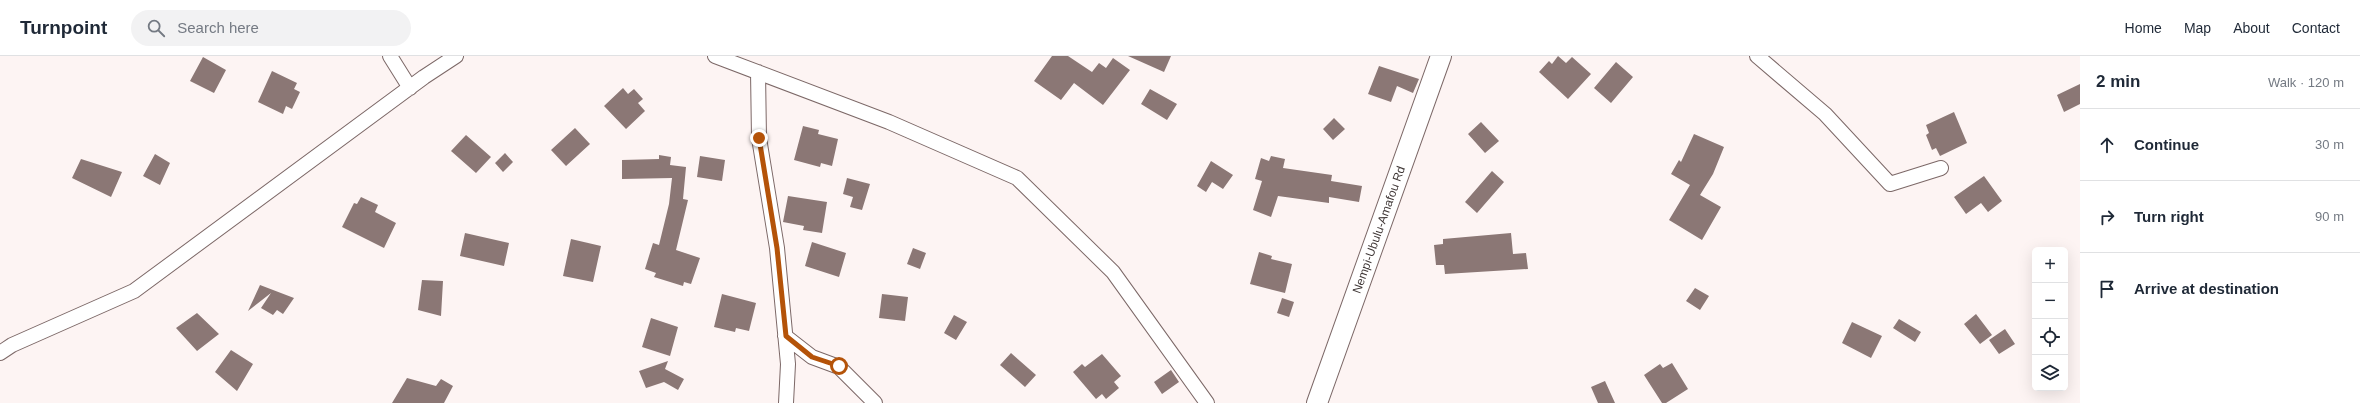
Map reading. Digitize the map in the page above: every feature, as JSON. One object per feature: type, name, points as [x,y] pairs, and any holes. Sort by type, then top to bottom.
[{"type":"street","points":[[390,56],[410,88]]},
{"type":"street","points":[[0,353],[12,345],[134,291],[410,88],[456,56]]},
{"type":"street","points":[[715,56],[889,122],[1016,178],[1113,272],[1207,403]]},
{"type":"street","name":"Nempi-Ubulu-Amafou Rd","points":[[1317,403],[1441,56]]},
{"type":"street","points":[[1757,56],[1825,114],[1890,184],[1941,168]]},
{"type":"street","points":[[758,72],[759,138],[777,248],[786,336],[788,364],[786,403]]},
{"type":"street","points":[[786,336],[812,357],[839,366],[875,403]]},
{"type":"building","points":[[1052,56],[1068,56],[1092,72],[1099,63],[1106,68],[1113,58],[1130,70],[1103,105],[1074,83],[1061,100],[1034,81]]},
{"type":"building","points":[[1128,56],[1171,56],[1164,72]]},
{"type":"building","points":[[1558,56],[1566,63],[1572,57],[1591,74],[1568,99],[1539,72],[1549,61],[1552,64]]},
{"type":"building","points":[[203,57],[226,70],[214,93],[190,81]]},
{"type":"building","points":[[1616,62],[1633,77],[1611,103],[1594,88]]},
{"type":"building","points":[[1379,66],[1419,79],[1413,93],[1397,86],[1391,102],[1368,94]]},
{"type":"building","points":[[272,71],[297,83],[294,89],[300,92],[292,109],[286,106],[283,114],[258,102]]},
{"type":"building","points":[[2080,84],[2080,104],[2064,112],[2057,95]]},
{"type":"building","points":[[623,88],[628,94],[634,89],[643,99],[638,103],[645,111],[626,129],[604,106]]},
{"type":"building","points":[[1150,89],[1177,104],[1167,120],[1141,104]]},
{"type":"building","points":[[1954,112],[1967,143],[1940,156],[1936,148],[1932,150],[1926,135],[1929,133],[1926,125]]},
{"type":"building","points":[[1334,118],[1345,129],[1333,140],[1323,129]]},
{"type":"building","points":[[1481,122],[1499,141],[1485,153],[1468,134]]},
{"type":"building","points":[[803,126],[819,130],[818,134],[838,139],[832,166],[821,163],[820,167],[794,160]]},
{"type":"building","points":[[575,128],[590,144],[566,166],[551,150]]},
{"type":"building","points":[[1694,134],[1724,147],[1713,174],[1700,195],[1721,207],[1702,240],[1669,220],[1690,185],[1671,174],[1679,160],[1681,162]]},
{"type":"building","points":[[466,135],[491,157],[476,173],[451,151]]},
{"type":"building","points":[[505,153],[513,162],[503,172],[495,163]]},
{"type":"building","points":[[155,154],[170,163],[160,185],[143,176]]},
{"type":"building","points":[[659,155],[671,157],[670,165],[686,167],[683,199],[688,200],[676,250],[700,258],[691,284],[684,282],[683,286],[654,277],[656,273],[645,269],[653,243],[659,245],[669,204],[672,178],[622,179],[622,160],[659,159]]},
{"type":"building","points":[[700,156],[725,160],[722,181],[697,177]]},
{"type":"building","points":[[1271,156],[1285,159],[1283,168],[1332,175],[1331,181],[1362,186],[1359,202],[1329,197],[1329,203],[1278,196],[1271,217],[1253,210],[1262,181],[1255,179],[1261,158],[1269,161]]},
{"type":"building","points":[[81,159],[122,172],[111,197],[72,178]]},
{"type":"building","points":[[1211,161],[1233,175],[1223,189],[1212,182],[1206,192],[1197,186]]},
{"type":"building","points":[[1492,171],[1504,182],[1477,213],[1465,202]]},
{"type":"building","points":[[1984,176],[2002,201],[1988,212],[1981,203],[1966,214],[1954,197]]},
{"type":"building","points":[[847,178],[870,184],[862,210],[850,207],[853,197],[843,194]]},
{"type":"building","points":[[788,196],[827,202],[822,233],[803,230],[804,226],[783,222]]},
{"type":"building","points":[[361,197],[378,205],[375,212],[396,223],[384,248],[342,227],[354,203],[357,204]]},
{"type":"building","points":[[465,233],[509,243],[504,266],[460,256]]},
{"type":"building","points":[[1511,233],[1513,254],[1526,253],[1528,269],[1445,274],[1444,265],[1436,265],[1434,245],[1443,244],[1443,239]]},
{"type":"building","points":[[571,239],[601,246],[593,282],[563,276]]},
{"type":"building","points":[[812,242],[846,253],[839,277],[805,266]]},
{"type":"building","points":[[913,248],[926,253],[920,269],[907,264]]},
{"type":"building","points":[[1259,252],[1272,256],[1271,259],[1292,264],[1285,293],[1250,284]]},
{"type":"building","points":[[422,280],[443,281],[441,316],[418,310]]},
{"type":"building","points":[[260,285],[294,298],[283,314],[277,310],[273,315],[261,308],[271,293],[248,311]]},
{"type":"building","points":[[1695,288],[1709,296],[1700,310],[1686,301]]},
{"type":"building","points":[[722,294],[756,303],[749,331],[736,328],[735,332],[714,327]]},
{"type":"building","points":[[882,294],[908,297],[905,321],[879,318]]},
{"type":"building","points":[[1282,298],[1294,302],[1289,317],[1277,313]]},
{"type":"building","points":[[197,313],[219,334],[197,351],[176,328]]},
{"type":"building","points":[[1976,314],[1992,335],[1980,344],[1964,324]]},
{"type":"building","points":[[954,315],[967,322],[956,340],[944,333]]},
{"type":"building","points":[[651,318],[678,327],[670,356],[642,347]]},
{"type":"building","points":[[1899,319],[1921,332],[1915,342],[1893,328]]},
{"type":"building","points":[[1852,322],[1882,336],[1871,358],[1842,343]]},
{"type":"building","points":[[2005,329],[2015,344],[1999,354],[1989,340]]},
{"type":"building","points":[[231,350],[253,364],[237,391],[215,372]]},
{"type":"building","points":[[1011,353],[1036,375],[1025,387],[1000,365]]},
{"type":"building","points":[[1102,354],[1121,376],[1114,382],[1119,388],[1106,399],[1102,394],[1096,399],[1073,372],[1082,364],[1085,367]]},
{"type":"building","points":[[668,361],[665,369],[684,379],[678,390],[664,382],[646,388],[639,371]]},
{"type":"building","points":[[1672,363],[1688,389],[1666,403],[1662,403],[1644,375],[1660,364],[1663,368]]},
{"type":"building","points":[[1171,370],[1179,382],[1162,394],[1154,382]]},
{"type":"building","points":[[407,378],[436,386],[441,379],[453,386],[444,403],[392,403]]},
{"type":"building","points":[[1605,381],[1615,403],[1598,403],[1591,387]]},
{"type":"route","points":[[759,138],[777,248],[786,336],[812,357],[839,366]]}]
